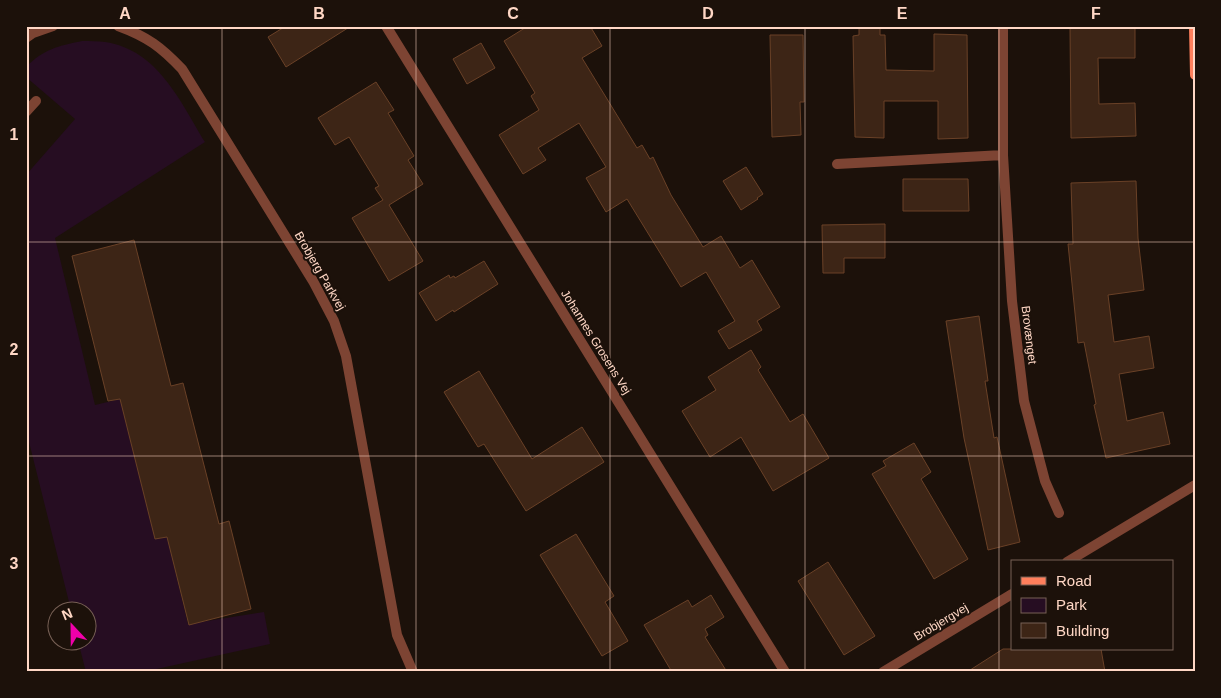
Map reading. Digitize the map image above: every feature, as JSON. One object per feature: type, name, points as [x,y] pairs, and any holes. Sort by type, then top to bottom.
[{"type":"street","points":[[26,38],[33,33],[53,26]]},
{"type":"street","name":"Brobjerg Parkvej","points":[[118,26],[140,34],[163,49],[182,69],[313,281],[334,321],[346,356],[397,635],[413,672]]},
{"type":"street","name":"Johannes Grosens Vej","points":[[386,26],[785,672]]},
{"type":"street","name":"Brovænget","points":[[1003,26],[1003,155],[1012,301],[1024,401],[1045,481],[1059,513]]},
{"type":"street","points":[[1194,26],[1195,75]]},
{"type":"street","points":[[26,112],[36,101]]},
{"type":"street","points":[[837,164],[1003,155]]},
{"type":"street","points":[[1070,560],[1195,485]]},
{"type":"street","name":"Brobjergvej","points":[[883,672],[1011,595]]},
{"type":"green space","points":[[82,41],[105,42],[123,47],[139,55],[166,80],[205,142],[55,238],[95,405],[120,399],[155,539],[167,537],[188,624],[264,612],[270,644],[143,672],[86,672],[80,650],[98,650],[98,600],[68,600],[26,430],[26,175],[75,119],[26,77],[26,67],[45,52]]},
{"type":"building","points":[[286,26],[351,26],[286,67],[268,37]]},
{"type":"building","points":[[528,26],[590,26],[602,46],[582,58],[637,148],[642,145],[650,159],[653,157],[671,195],[703,247],[721,236],[740,268],[752,260],[780,307],[757,321],[762,330],[729,349],[718,331],[735,321],[706,272],[681,287],[627,199],[606,212],[586,178],[606,167],[579,123],[538,148],[546,160],[523,174],[499,135],[539,110],[531,96],[535,93],[504,41]]},
{"type":"building","points":[[859,26],[880,26],[880,35],[885,35],[886,70],[934,71],[934,34],[967,35],[968,138],[938,139],[938,101],[884,101],[884,138],[855,137],[853,36],[859,35]]},
{"type":"building","points":[[1070,26],[1135,26],[1135,58],[1098,58],[1099,104],[1135,103],[1136,136],[1071,138]]},
{"type":"building","points":[[770,35],[803,35],[804,102],[800,102],[801,135],[772,137]]},
{"type":"building","points":[[481,43],[495,68],[467,84],[453,59]]},
{"type":"building","points":[[376,82],[394,110],[388,113],[414,156],[408,160],[423,184],[389,205],[423,261],[389,281],[352,218],[383,200],[375,188],[379,186],[349,137],[335,145],[318,118]]},
{"type":"building","points":[[746,167],[763,194],[741,210],[723,181]]},
{"type":"building","points":[[903,179],[968,179],[969,211],[903,211]]},
{"type":"building","points":[[1136,181],[1138,238],[1144,290],[1108,295],[1114,342],[1149,336],[1154,368],[1119,374],[1127,421],[1163,412],[1170,444],[1106,458],[1094,405],[1096,404],[1084,342],[1078,343],[1068,244],[1073,244],[1071,183]]},
{"type":"building","points":[[885,224],[885,258],[844,258],[844,273],[823,273],[822,225]]},
{"type":"building","points":[[134,240],[171,386],[183,383],[219,524],[229,521],[251,609],[189,625],[167,537],[155,539],[120,399],[108,401],[72,256]]},
{"type":"building","points":[[484,261],[498,284],[436,321],[419,293],[449,275],[450,278],[454,276],[455,278]]},
{"type":"building","points":[[979,316],[988,381],[985,381],[994,438],[997,437],[1020,542],[988,550],[964,438],[946,321]]},
{"type":"building","points":[[751,350],[761,367],[758,370],[790,422],[803,414],[829,458],[773,491],[741,437],[710,457],[682,411],[716,390],[708,377]]},
{"type":"building","points":[[479,371],[532,459],[582,427],[604,462],[526,511],[484,444],[478,447],[444,392]]},
{"type":"building","points":[[914,443],[931,472],[921,479],[968,559],[934,579],[872,474],[886,466],[883,461]]},
{"type":"building","points":[[576,534],[614,596],[605,602],[628,641],[602,656],[540,555]]},
{"type":"building","points":[[828,562],[875,636],[844,655],[798,581]]},
{"type":"building","points":[[711,595],[724,617],[705,629],[708,635],[705,637],[727,672],[672,672],[644,625],[688,600],[692,607]]},
{"type":"building","points":[[1003,649],[1011,649],[1101,650],[1105,672],[967,672]]}]
